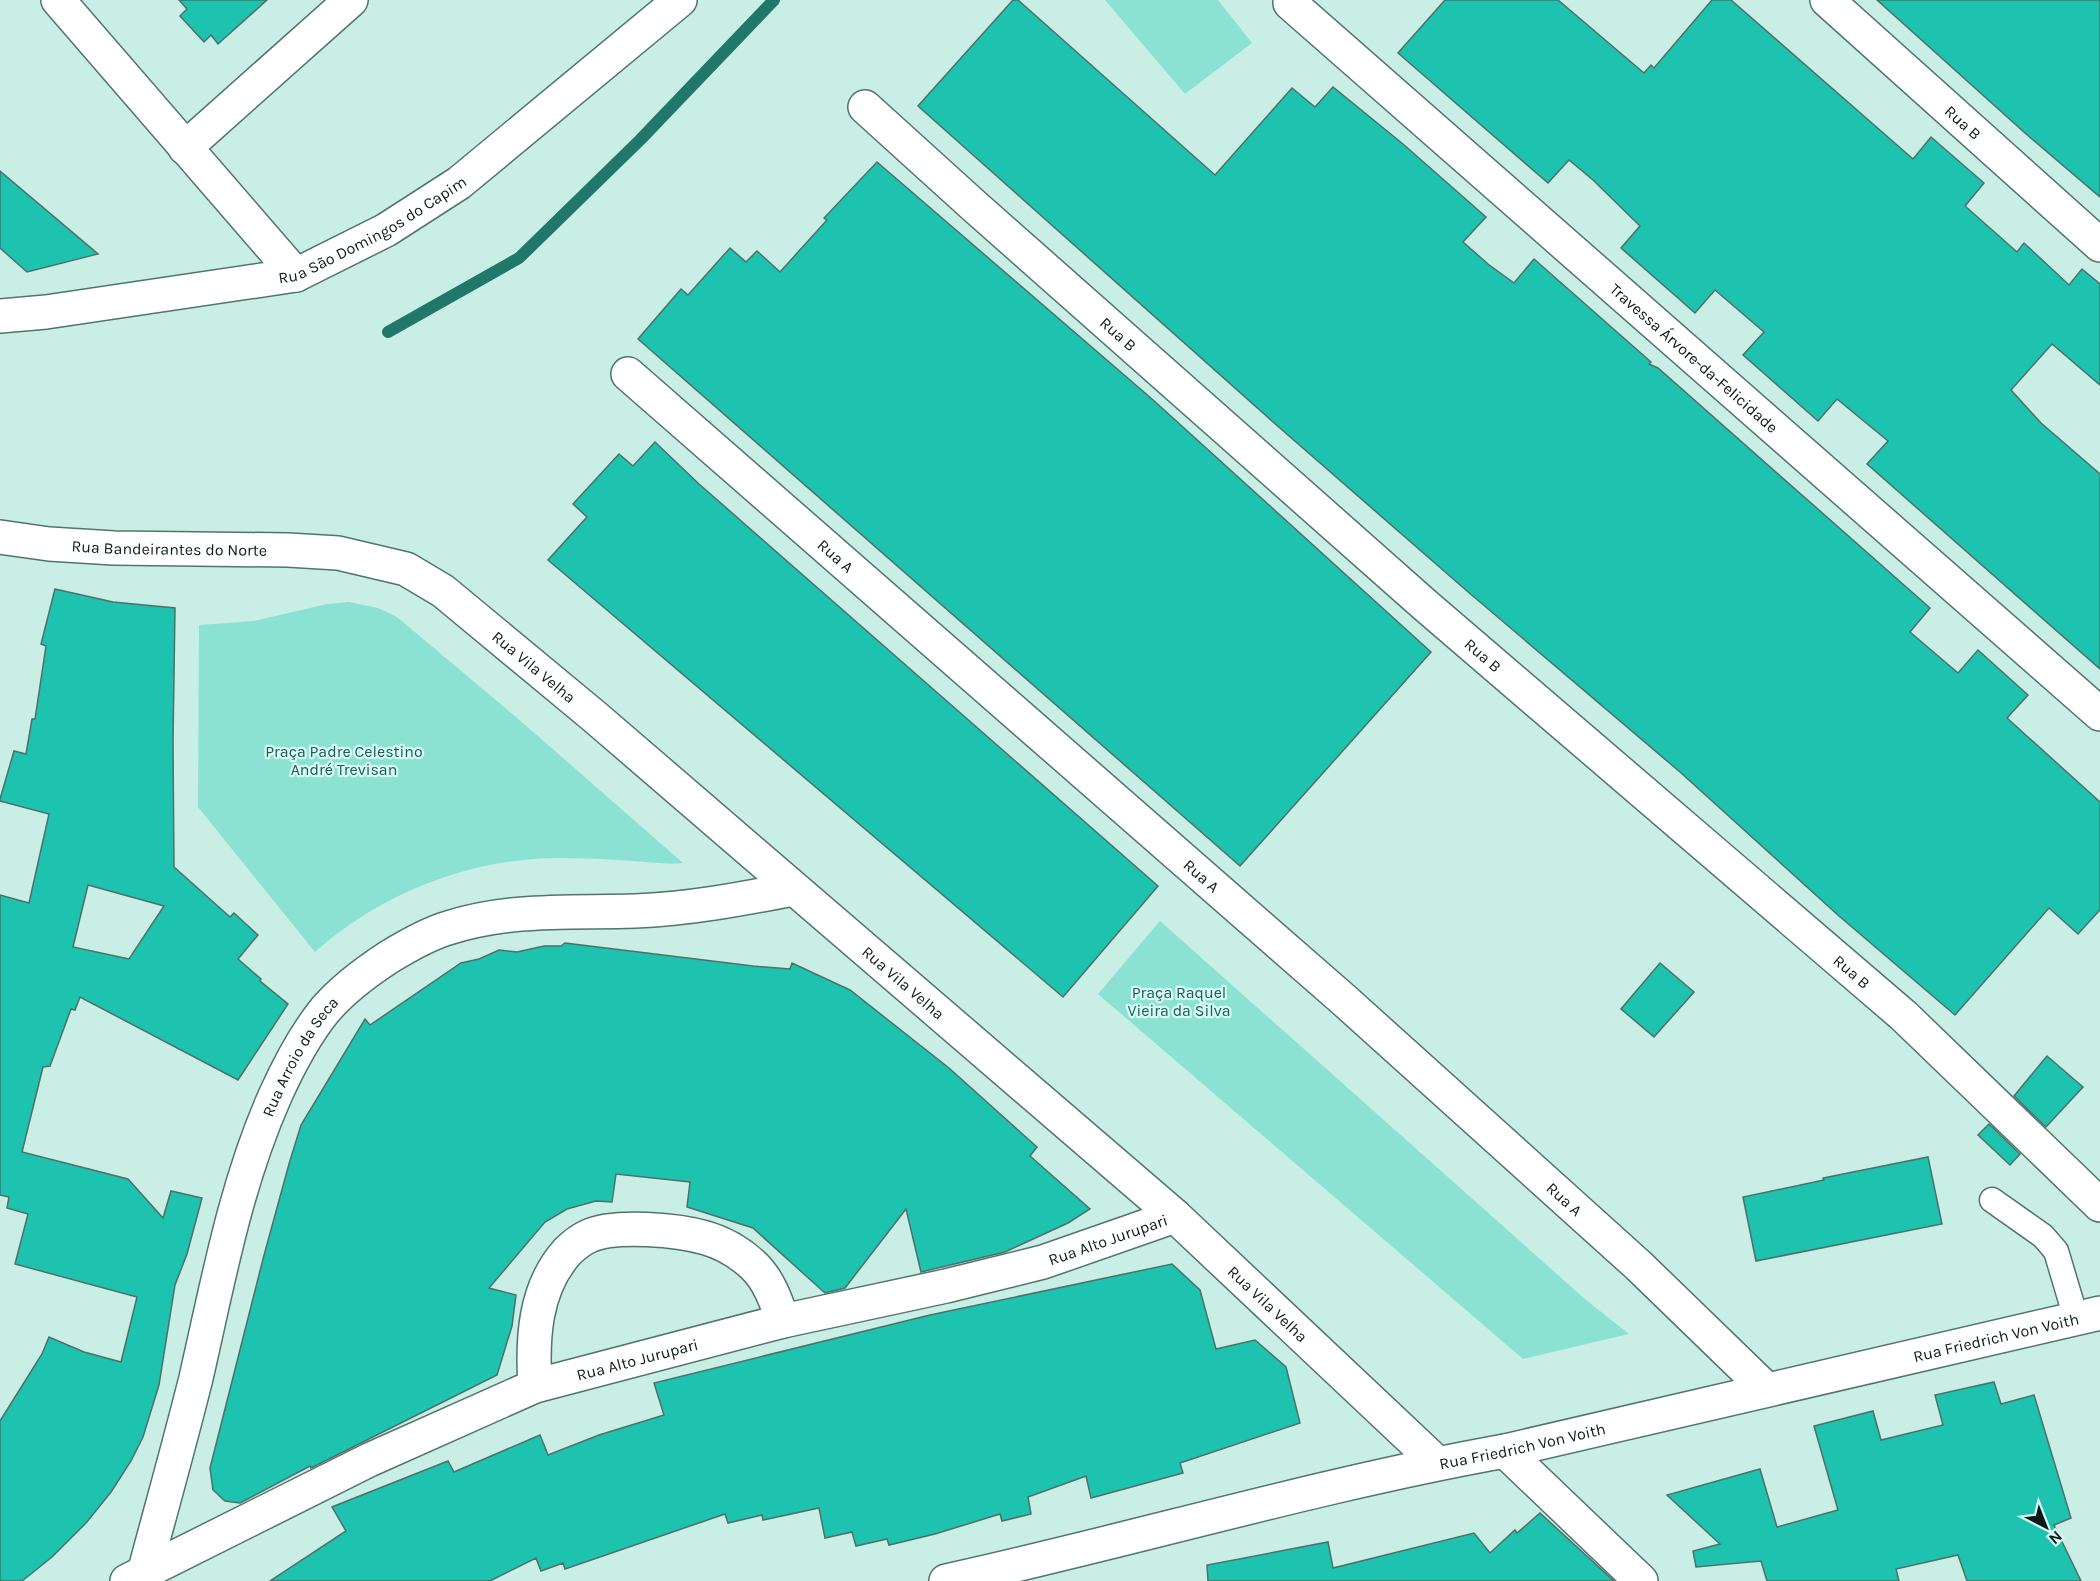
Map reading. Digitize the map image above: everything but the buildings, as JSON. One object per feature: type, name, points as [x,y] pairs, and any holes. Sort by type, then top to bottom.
[{"type":"street","points":[[58,0],[296,275]]},
{"type":"street","points":[[185,148],[351,0]]},
{"type":"street","name":"Rua São Domingos do Capim","points":[[0,316],[46,312],[296,275],[386,230],[459,183],[680,0]]},
{"type":"street","name":"Rua B","points":[[1827,0],[2100,245]]},
{"type":"street","name":"Travessa Árvore-da-Felicidade","points":[[1290,3],[2100,714]]},
{"type":"street","name":"Rua B","points":[[865,107],[1425,605],[1904,1016],[2100,1205]]},
{"type":"street","name":"Rua A","points":[[628,374],[1344,1000],[1638,1265],[1766,1389]]},
{"type":"street","name":"Rua Bandeirantes do Norte","points":[[0,537],[49,544],[114,548],[288,550],[338,553]]},
{"type":"street","name":"Rua Vila Velha","points":[[338,553],[406,570],[442,591],[595,717],[1175,1216],[1437,1463]]},
{"type":"street","name":"Rua Arroio da Seca","points":[[138,1579],[190,1398],[241,1188],[256,1142],[285,1073],[305,1038],[326,1010],[346,989],[373,968],[406,947],[447,928],[497,916],[540,911],[636,911],[681,908],[794,889]]},
{"type":"street","name":"Rua Alto Jurupari","points":[[138,1579],[369,1460],[534,1386],[783,1321],[946,1287],[1043,1262],[1175,1216]]},
{"type":"street","points":[[534,1386],[534,1334],[550,1275],[568,1251],[589,1236],[613,1231],[652,1230],[707,1238],[729,1247],[754,1266],[760,1274],[772,1291],[783,1321]]},
{"type":"street","name":"Rua Friedrich Von Voith","points":[[946,1581],[1437,1463],[1505,1451],[2088,1316]]},
{"type":"street","points":[[1505,1451],[1641,1581]]},
{"type":"lane","points":[[1992,1200],[2043,1236],[2056,1251],[2088,1316]]},
{"type":"green space","points":[[1105,0],[1218,0],[1252,43],[1185,94]]},
{"type":"green space","name":"Praça Padre Celestino André Trevisan","points":[[349,602],[378,608],[397,617],[523,723],[683,863],[559,858],[493,864],[461,872],[398,896],[369,912],[315,952],[198,807],[199,625],[254,621],[327,604]]},
{"type":"green space","name":"Praça Raquel Vieira da Silva","points":[[1160,921],[1586,1300],[1629,1334],[1523,1359],[1098,994]]},
{"type":"waterway","points":[[388,332],[519,258],[640,140],[774,0]]}]
